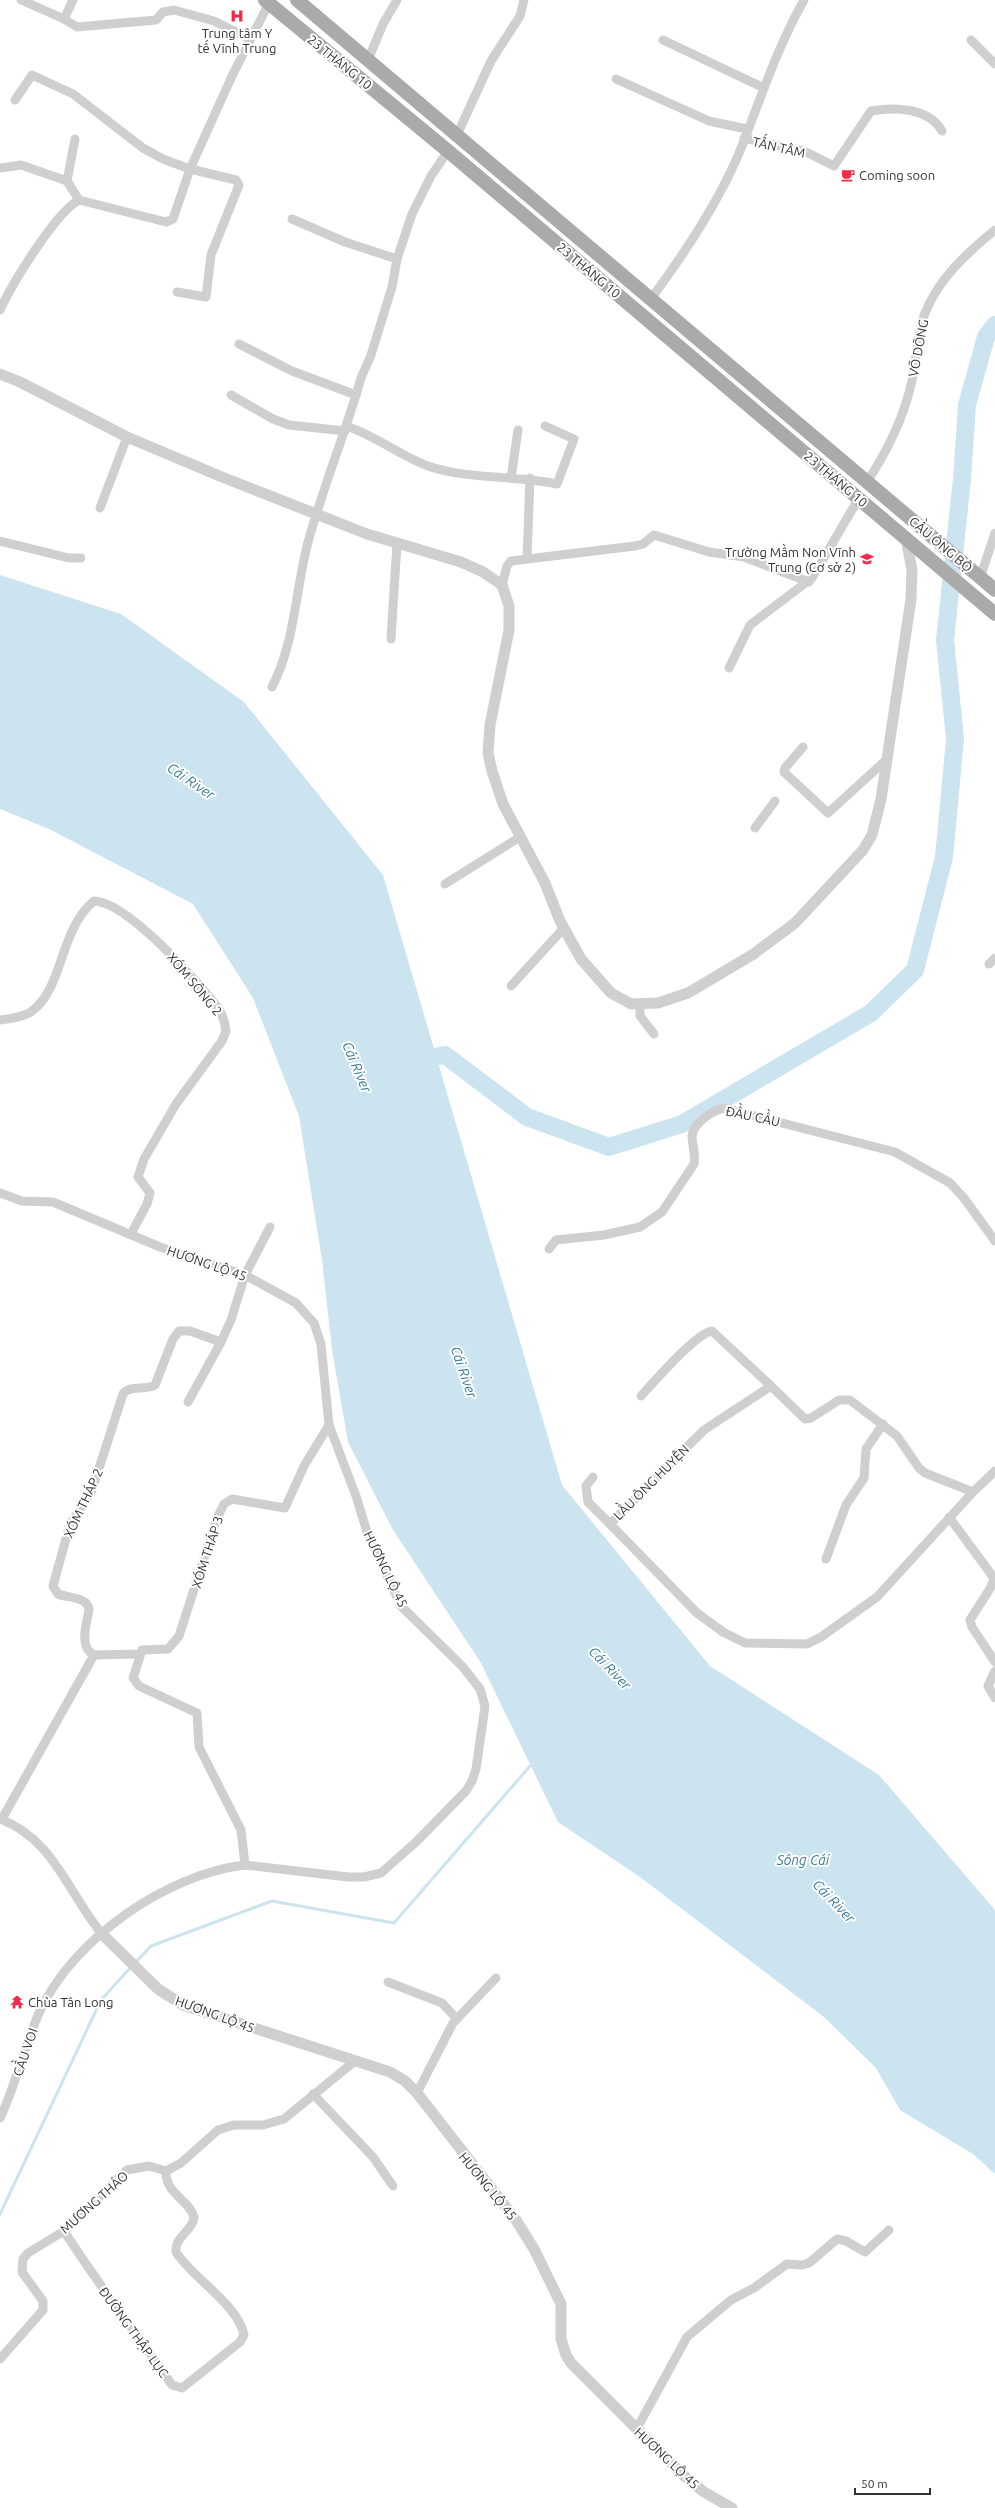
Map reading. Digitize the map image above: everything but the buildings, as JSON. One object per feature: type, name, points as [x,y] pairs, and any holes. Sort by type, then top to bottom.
[{"type":"main road","name":"23 THÁNG 10","points":[[267,2],[448,151],[909,540]]},
{"type":"main road","name":"23 THÁNG 10","points":[[304,2],[368,60],[650,300],[905,514]]},
{"type":"main road","points":[[448,151],[457,135]]},
{"type":"main road","points":[[859,498],[867,482]]},
{"type":"main road","name":"CẦU ÔNG BỘ","points":[[905,514],[978,576]]},
{"type":"main road","name":"CẦU ÔNG BỘ","points":[[909,540],[995,614]]},
{"type":"main road","points":[[978,576],[995,590]]},
{"type":"street","points":[[21,0],[64,19],[77,27],[105,26],[156,20],[163,12],[174,10],[214,21],[250,39]]},
{"type":"street","points":[[64,19],[73,0]]},
{"type":"street","points":[[368,60],[383,24],[396,0]]},
{"type":"street","points":[[457,135],[491,61],[520,16],[524,0]]},
{"type":"street","points":[[650,300],[698,231],[726,180],[792,20],[804,0]]},
{"type":"street","points":[[0,168],[21,165],[67,181],[79,200],[166,222],[173,219],[178,209],[190,169],[267,2]]},
{"type":"street","points":[[663,40],[764,88]]},
{"type":"street","points":[[971,40],[995,64]]},
{"type":"street","points":[[15,100],[32,75],[73,94],[143,148],[190,169],[226,176],[236,180],[239,185],[211,255],[206,297],[177,292]]},
{"type":"street","points":[[616,79],[709,121],[747,129]]},
{"type":"street","name":"TẤN TÂM","points":[[744,138],[804,151],[834,166],[871,111],[914,111],[930,118],[942,131]]},
{"type":"street","points":[[67,181],[75,139]]},
{"type":"street","points":[[272,687],[283,665],[288,648],[297,608],[300,572],[316,514],[346,429],[392,287],[397,259],[412,214],[431,176],[448,151]]},
{"type":"street","points":[[0,310],[10,289],[55,222],[66,209],[79,200]]},
{"type":"street","points":[[292,219],[345,242],[397,259]]},
{"type":"street","name":"VÕ DÕNG","points":[[867,482],[886,449],[907,401],[924,314],[940,286],[956,265],[995,230]]},
{"type":"street","points":[[239,344],[292,371],[356,395]]},
{"type":"street","points":[[0,374],[20,382],[127,437],[222,477],[397,544],[462,562],[483,572],[502,585]]},
{"type":"street","points":[[231,396],[273,419],[289,425],[346,429],[427,466],[511,478],[530,478],[557,484],[574,439],[545,426]]},
{"type":"street","points":[[511,478],[518,430]]},
{"type":"street","points":[[100,508],[127,437]]},
{"type":"street","points":[[527,558],[530,478]]},
{"type":"street","points":[[729,668],[750,625],[810,582],[859,498]]},
{"type":"street","points":[[978,576],[995,533]]},
{"type":"street","points":[[810,582],[744,557],[709,552],[654,535],[643,544],[635,546],[527,558],[511,561],[507,566],[502,585],[509,606],[509,630],[490,725],[488,753],[503,804],[545,883],[564,928],[581,959],[600,983],[624,1002],[640,1006],[664,1002],[696,990],[770,942],[814,905],[870,839],[881,799],[885,761],[892,732],[911,599],[912,570],[909,540]]},
{"type":"street","points":[[0,541],[69,558],[81,558]]},
{"type":"street","points":[[391,639],[397,544]]},
{"type":"street","points":[[803,747],[785,768],[784,772],[828,813],[885,761]]},
{"type":"street","points":[[755,828],[775,801]]},
{"type":"street","points":[[445,884],[520,837]]},
{"type":"street","name":"XÓM SÔNG 2","points":[[0,1020],[31,1012],[41,1003],[50,988],[71,931],[80,915],[94,901],[103,901],[126,914],[170,953],[218,1008],[226,1031],[222,1041],[176,1104],[138,1170],[138,1177],[150,1193],[147,1204],[131,1234]]},
{"type":"street","points":[[510,986],[564,928]]},
{"type":"street","points":[[640,1006],[640,1016],[654,1034]]},
{"type":"street","name":"ĐẦU CẦU","points":[[549,1249],[556,1240],[604,1235],[640,1227],[662,1212],[694,1164],[696,1155],[692,1135],[694,1130],[707,1116],[724,1108],[895,1152],[950,1183],[964,1198],[995,1241]]},
{"type":"street","name":"HƯƠNG LỘ 45","points":[[0,1193],[22,1201],[53,1202],[160,1247],[245,1275],[296,1303],[314,1323],[321,1344],[329,1425],[356,1496],[367,1532],[401,1606],[450,1652],[480,1689],[484,1698],[484,1715],[476,1769],[470,1786],[416,1842],[381,1873],[364,1877],[348,1877],[245,1866],[204,1874],[174,1886],[133,1910],[102,1934],[164,1994],[183,2005],[390,2072],[405,2081],[417,2093],[516,2220],[534,2249],[561,2304],[561,2339],[566,2355],[579,2372],[636,2430],[694,2485],[718,2502],[732,2508]]},
{"type":"street","points":[[188,1402],[231,1320],[245,1275],[270,1227]]},
{"type":"street","name":"XÓM THÁP 2","points":[[94,1655],[87,1649],[85,1641],[89,1609],[88,1604],[58,1594],[53,1586],[70,1524],[91,1493],[125,1391],[155,1385],[173,1339],[179,1331],[190,1331],[220,1342]]},
{"type":"street","points":[[641,1396],[671,1363],[700,1338],[712,1331],[805,1419],[811,1418],[834,1402],[845,1399],[854,1402],[902,1440],[919,1468],[925,1473],[973,1492]]},
{"type":"street","name":"LẦU ÔNG HUYỆN","points":[[771,1386],[704,1430],[610,1524],[697,1613],[723,1632],[745,1643],[785,1645],[815,1641],[877,1597],[973,1492],[995,1471]]},
{"type":"street","points":[[826,1559],[846,1505],[864,1478],[866,1449],[883,1424]]},
{"type":"street","name":"XÓM THÁP 3","points":[[94,1655],[139,1654],[144,1648],[168,1650],[176,1642],[183,1627],[217,1518],[224,1504],[236,1498],[285,1508],[304,1466],[329,1425]]},
{"type":"street","points":[[593,1477],[586,1486],[587,1499],[610,1524]]},
{"type":"street","points":[[949,1518],[994,1578],[991,1587],[970,1620],[972,1627],[995,1662]]},
{"type":"street","points":[[139,1654],[133,1678],[135,1682],[197,1713],[198,1740],[202,1754],[239,1825],[245,1866]]},
{"type":"street","points":[[94,1655],[1,1819],[26,1831],[50,1854],[81,1905],[102,1934]]},
{"type":"street","points":[[995,1670],[988,1686],[995,1698]]},
{"type":"street","name":"CẦU VOI","points":[[0,2118],[45,2001],[65,1972],[102,1934]]},
{"type":"street","points":[[417,2093],[457,2019],[496,1978]]},
{"type":"street","points":[[388,1982],[442,2003],[457,2019]]},
{"type":"street","points":[[166,2171],[182,2163],[218,2130],[234,2126],[263,2125],[284,2119],[355,2061]]},
{"type":"street","points":[[313,2094],[373,2157],[393,2186]]},
{"type":"street","name":"MƯƠNG THÁO","points":[[0,2359],[43,2310],[43,2301],[22,2272],[23,2260],[28,2253],[64,2231],[127,2170],[149,2166],[166,2171]]},
{"type":"street","name":"ĐƯỜNG THẬP LỤC","points":[[64,2231],[100,2287],[125,2317],[172,2385],[182,2388],[236,2345],[244,2335],[234,2318],[209,2286],[176,2252],[177,2243],[192,2225],[194,2217],[172,2191],[167,2180],[166,2171]]},
{"type":"street","points":[[636,2430],[684,2340],[731,2300],[750,2290],[787,2264],[809,2263],[837,2239],[846,2241],[865,2252],[889,2230]]},
{"type":"water","name":"Sông Cái","points":[[0,575],[121,614],[244,702],[383,875],[562,1485],[710,1666],[879,1775],[995,1910],[995,2174],[973,2154],[900,2110],[876,2068],[824,2017],[640,1877],[558,1822],[481,1663],[393,1530],[348,1442],[332,1350],[322,1260],[299,1116],[253,998],[193,904],[49,829],[0,809]]},
{"type":"waterway","points":[[412,1061],[445,1055],[527,1117],[609,1147],[682,1124],[871,1013],[915,970],[944,857],[955,739],[945,640],[962,479],[967,405],[986,337],[995,325]]},
{"type":"waterway","points":[[135,1963],[151,1946],[272,1901],[394,1923],[530,1766]]},
{"type":"waterway","points":[[0,2214],[101,2000],[131,1967]]},
{"type":"place","name":"Trung tâm Y tế Vĩnh Trung","points":[[237,16]]},
{"type":"place","name":"Coming soon","points":[[848,175]]},
{"type":"place","name":"Trường Mầm Non Vĩnh Trung (Cơ sở 2)","points":[[867,559]]},
{"type":"place","name":"Chùa Tân Long","points":[[17,2002]]},
{"type":"water label","name":"Cái River","points":[[191,781]]},
{"type":"water label","name":"Cái River","points":[[357,1067]]},
{"type":"water label","name":"Cái River","points":[[464,1372]]},
{"type":"water label","name":"Cái River","points":[[610,1668]]},
{"type":"water label","name":"Cái River","points":[[834,1901]]}]
